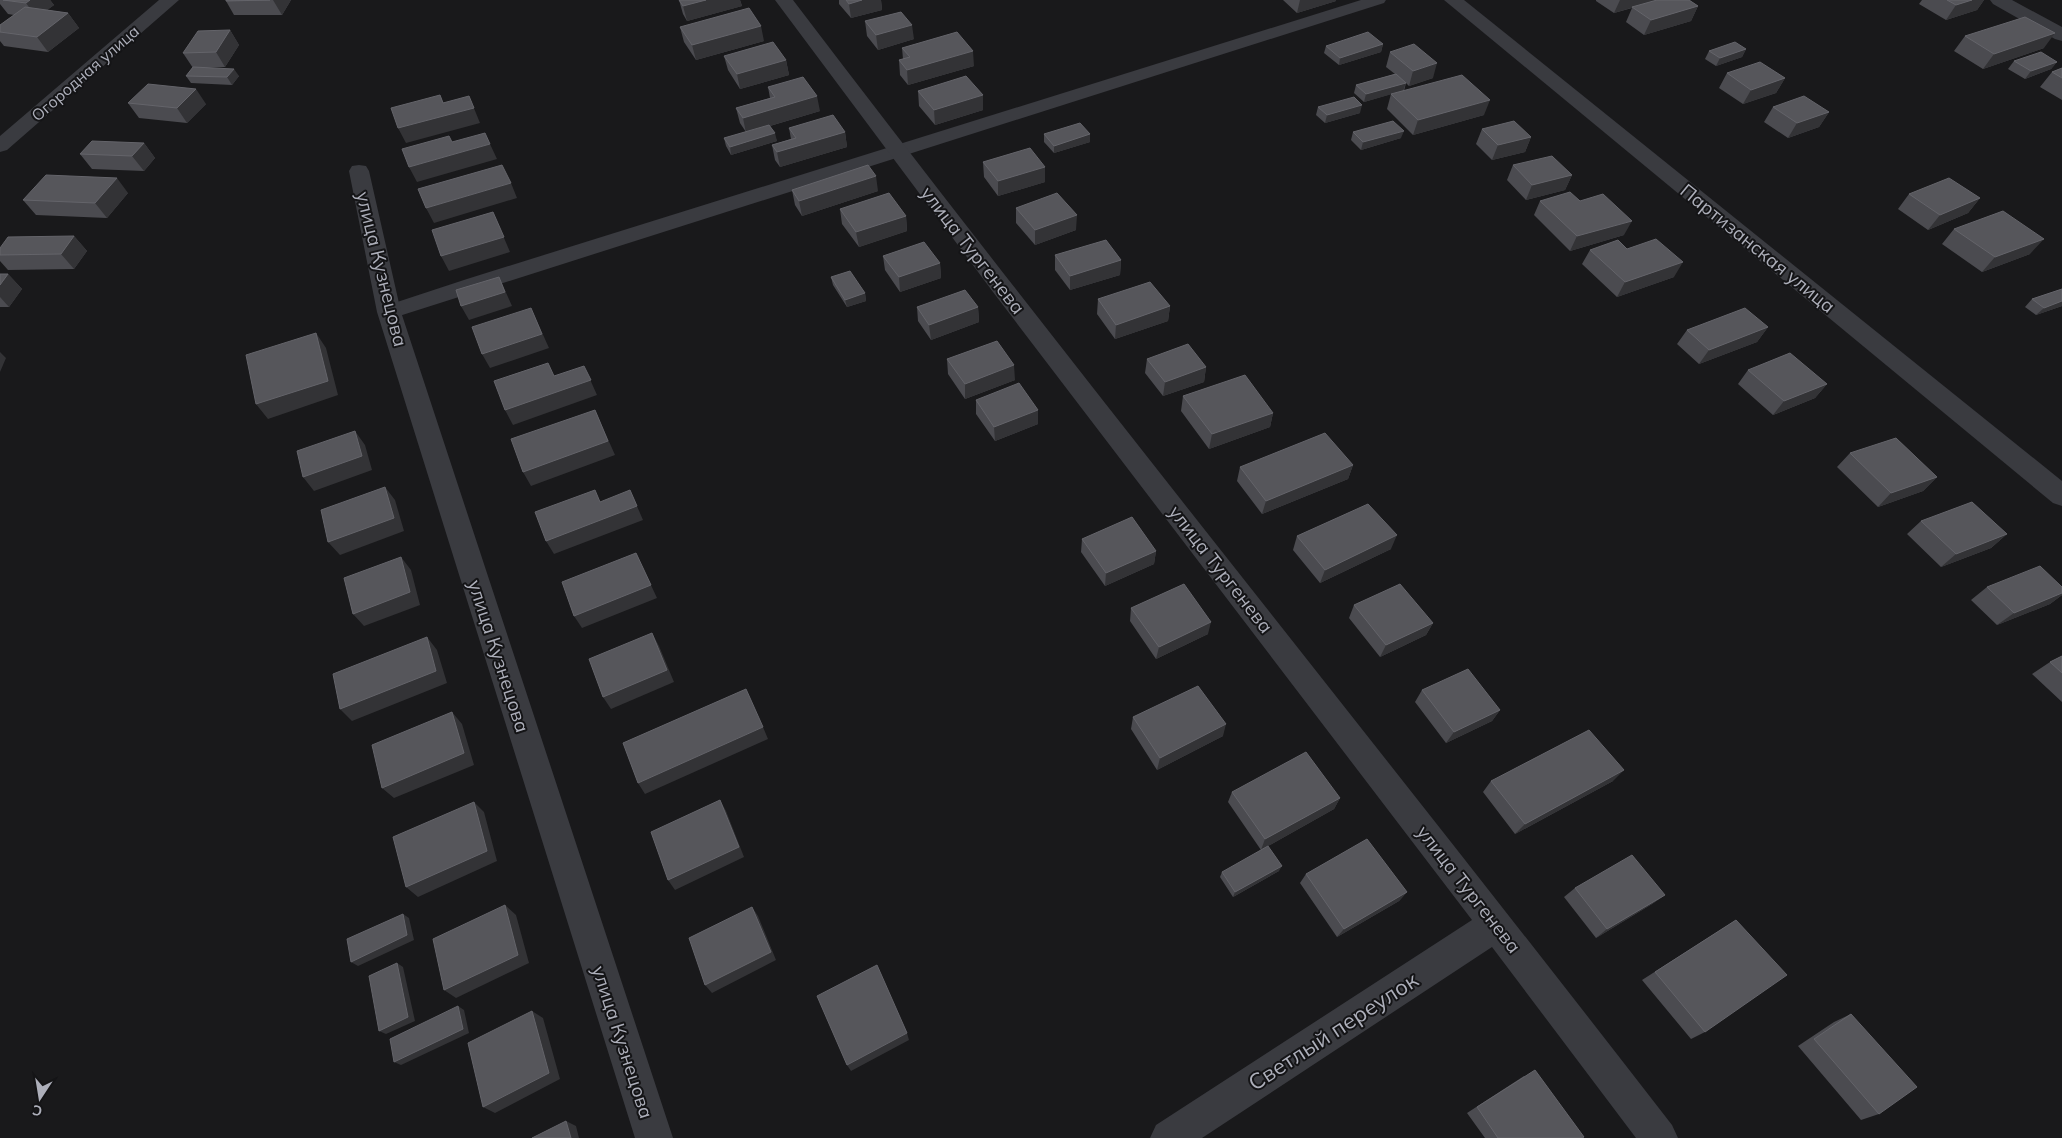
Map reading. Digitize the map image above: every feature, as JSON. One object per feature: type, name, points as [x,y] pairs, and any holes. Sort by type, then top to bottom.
[{"type":"street","name":"Огородная улица","points":[[0,146],[170,0]]},
{"type":"street","name":"улица Тургенева","points":[[784,0],[897,152],[1496,924],[1659,1138]]},
{"type":"street","name":"Партизанская улица","points":[[1453,0],[2062,496]]},
{"type":"street","points":[[1999,0],[2062,35]]},
{"type":"street","name":"улица Кузнецова","points":[[358,171],[389,312],[654,1138]]},
{"type":"street","name":"Светлый переулок","points":[[1170,1138],[1496,924]]},
{"type":"lane","points":[[389,312],[1378,0]]},
{"type":"building","points":[[3,0],[30,0],[26,3]]},
{"type":"building","points":[[226,0],[270,0],[226,1]]},
{"type":"building","points":[[679,0],[706,0],[683,6]]},
{"type":"building","points":[[846,0],[862,0],[849,4]]},
{"type":"building","points":[[1657,0],[1689,0],[1698,6],[1651,20],[1632,7]]},
{"type":"building","points":[[1947,0],[1972,0],[1956,5]]},
{"type":"building","points":[[25,7],[68,13],[37,37],[0,32],[0,25]]},
{"type":"building","points":[[749,8],[761,26],[692,45],[680,27]]},
{"type":"building","points":[[901,12],[912,25],[876,35],[865,21]]},
{"type":"building","points":[[2025,17],[2055,33],[1994,54],[1965,36]]},
{"type":"building","points":[[230,30],[216,52],[183,53],[198,31]]},
{"type":"building","points":[[957,32],[973,51],[907,70],[899,60],[910,57],[902,48]]},
{"type":"building","points":[[1368,32],[1383,44],[1340,58],[1326,46]]},
{"type":"building","points":[[773,42],[786,60],[737,74],[724,56]]},
{"type":"building","points":[[1735,42],[1746,49],[1720,58],[1709,51]]},
{"type":"building","points":[[1414,44],[1437,63],[1413,71],[1390,52]]},
{"type":"building","points":[[2041,52],[2057,62],[2031,71],[2014,61]]},
{"type":"building","points":[[1760,62],[1785,78],[1751,90],[1727,73]]},
{"type":"building","points":[[193,67],[234,69],[227,77],[186,76]]},
{"type":"building","points":[[2062,68],[2062,78],[2052,72]]},
{"type":"building","points":[[1396,74],[1406,83],[1366,94],[1356,85]]},
{"type":"building","points":[[1462,75],[1490,100],[1418,120],[1391,94]]},
{"type":"building","points":[[966,76],[983,95],[934,110],[918,91]]},
{"type":"building","points":[[803,77],[817,96],[743,118],[736,108],[775,97],[768,87]]},
{"type":"building","points":[[148,84],[196,89],[177,108],[128,103]]},
{"type":"building","points":[[440,95],[443,103],[469,96],[474,108],[398,128],[391,108]]},
{"type":"building","points":[[1804,96],[1829,112],[1797,123],[1773,107]]},
{"type":"building","points":[[1354,97],[1362,105],[1327,115],[1318,107]]},
{"type":"building","points":[[833,115],[845,132],[777,152],[772,145],[796,138],[789,128]]},
{"type":"building","points":[[1393,121],[1404,131],[1363,142],[1353,132]]},
{"type":"building","points":[[1514,121],[1531,137],[1498,145],[1482,129]]},
{"type":"building","points":[[1080,123],[1090,134],[1054,146],[1044,134]]},
{"type":"building","points":[[769,125],[775,133],[730,147],[724,138]]},
{"type":"building","points":[[485,133],[490,144],[409,167],[402,149],[449,136],[452,142]]},
{"type":"building","points":[[92,141],[144,143],[132,156],[80,154]]},
{"type":"building","points":[[1030,148],[1045,167],[998,181],[983,162]]},
{"type":"building","points":[[1552,156],[1572,175],[1532,185],[1513,165]]},
{"type":"building","points":[[502,165],[511,183],[426,208],[418,189]]},
{"type":"building","points":[[868,165],[876,176],[799,201],[792,190]]},
{"type":"building","points":[[46,175],[117,178],[95,203],[23,200]]},
{"type":"building","points":[[1949,178],[1980,198],[1940,215],[1909,194]]},
{"type":"building","points":[[1570,192],[1580,201],[1603,194],[1632,221],[1577,236],[1540,201]]},
{"type":"building","points":[[889,193],[906,216],[856,232],[840,209]]},
{"type":"building","points":[[1057,193],[1077,215],[1035,230],[1016,208]]},
{"type":"building","points":[[2003,211],[2044,239],[1995,257],[1954,229]]},
{"type":"building","points":[[493,212],[504,237],[441,256],[432,230]]},
{"type":"building","points":[[74,236],[61,254],[0,255],[0,248],[8,237]]},
{"type":"building","points":[[1656,239],[1683,262],[1625,282],[1590,250],[1618,240],[1627,249]]},
{"type":"building","points":[[1106,240],[1121,260],[1070,276],[1055,255]]},
{"type":"building","points":[[924,242],[940,263],[899,277],[883,256]]},
{"type":"building","points":[[850,271],[865,293],[845,300],[831,277]]},
{"type":"building","points":[[0,274],[8,274],[0,285]]},
{"type":"building","points":[[499,277],[505,292],[461,306],[456,290]]},
{"type":"building","points":[[1150,282],[1170,306],[1116,325],[1098,299]]},
{"type":"building","points":[[2062,289],[2062,301],[2044,308],[2032,299]]},
{"type":"building","points":[[965,290],[978,307],[929,325],[917,307]]},
{"type":"building","points":[[531,308],[542,334],[482,354],[472,327]]},
{"type":"building","points":[[1745,308],[1768,327],[1709,350],[1687,330]]},
{"type":"building","points":[[316,333],[328,381],[256,404],[246,355]]},
{"type":"building","points":[[997,341],[1014,365],[965,384],[947,359]]},
{"type":"building","points":[[1188,344],[1206,367],[1165,382],[1147,359]]},
{"type":"building","points":[[1790,353],[1827,384],[1784,401],[1748,370]]},
{"type":"building","points":[[548,363],[554,376],[584,366],[591,380],[505,410],[494,381]]},
{"type":"building","points":[[1245,375],[1273,413],[1212,434],[1183,396]]},
{"type":"building","points":[[1019,383],[1038,410],[994,427],[976,400]]},
{"type":"building","points":[[595,410],[608,441],[523,472],[511,439]]},
{"type":"building","points":[[355,431],[362,456],[303,477],[297,451]]},
{"type":"building","points":[[1325,433],[1353,465],[1266,501],[1240,467]]},
{"type":"building","points":[[1896,438],[1937,477],[1891,493],[1850,453]]},
{"type":"building","points":[[385,487],[394,518],[328,542],[321,510]]},
{"type":"building","points":[[595,490],[600,502],[630,490],[637,506],[546,541],[535,512]]},
{"type":"building","points":[[1972,502],[2007,534],[1956,554],[1921,521]]},
{"type":"building","points":[[1368,504],[1397,535],[1325,570],[1297,536]]},
{"type":"building","points":[[1132,517],[1156,551],[1106,573],[1082,539]]},
{"type":"building","points":[[636,553],[651,585],[574,616],[562,582]]},
{"type":"building","points":[[401,557],[410,592],[353,614],[344,578]]},
{"type":"building","points":[[2040,566],[2062,587],[2062,593],[2014,613],[1987,587]]},
{"type":"building","points":[[1184,584],[1211,622],[1159,647],[1131,608]]},
{"type":"building","points":[[1400,584],[1433,623],[1386,645],[1354,605]]},
{"type":"building","points":[[652,633],[667,670],[603,697],[589,659]]},
{"type":"building","points":[[427,637],[436,671],[340,709],[333,674]]},
{"type":"building","points":[[2062,656],[2062,673],[2050,662]]},
{"type":"building","points":[[1468,669],[1500,710],[1454,732],[1422,690]]},
{"type":"building","points":[[1198,686],[1226,724],[1160,758],[1133,717]]},
{"type":"building","points":[[746,689],[763,727],[638,783],[623,743]]},
{"type":"building","points":[[452,712],[464,753],[382,788],[372,745]]},
{"type":"building","points":[[1589,730],[1624,770],[1525,824],[1491,781]]},
{"type":"building","points":[[1306,752],[1340,798],[1265,839],[1232,792]]},
{"type":"building","points":[[720,800],[739,847],[668,880],[651,832]]},
{"type":"building","points":[[474,802],[487,851],[406,887],[393,837]]},
{"type":"building","points":[[1367,839],[1407,892],[1344,929],[1306,874]]},
{"type":"building","points":[[1268,846],[1282,866],[1235,892],[1222,872]]},
{"type":"building","points":[[1632,855],[1665,895],[1607,929],[1575,888]]},
{"type":"building","points":[[505,905],[518,955],[444,990],[433,939]]},
{"type":"building","points":[[752,907],[771,952],[705,985],[689,938]]},
{"type":"building","points":[[403,914],[407,935],[351,962],[347,939]]},
{"type":"building","points":[[1736,920],[1787,975],[1705,1032],[1655,972]]},
{"type":"building","points":[[397,963],[408,1017],[379,1031],[369,976]]},
{"type":"building","points":[[877,965],[907,1033],[847,1065],[817,996]]},
{"type":"building","points":[[458,1006],[463,1029],[394,1062],[390,1039]]},
{"type":"building","points":[[532,1011],[549,1073],[483,1107],[468,1043]]},
{"type":"building","points":[[1851,1014],[1917,1087],[1879,1114],[1814,1039]]},
{"type":"building","points":[[1535,1070],[1584,1137],[1498,1138],[1477,1107]]},
{"type":"building","points":[[566,1121],[571,1138],[532,1138]]}]
